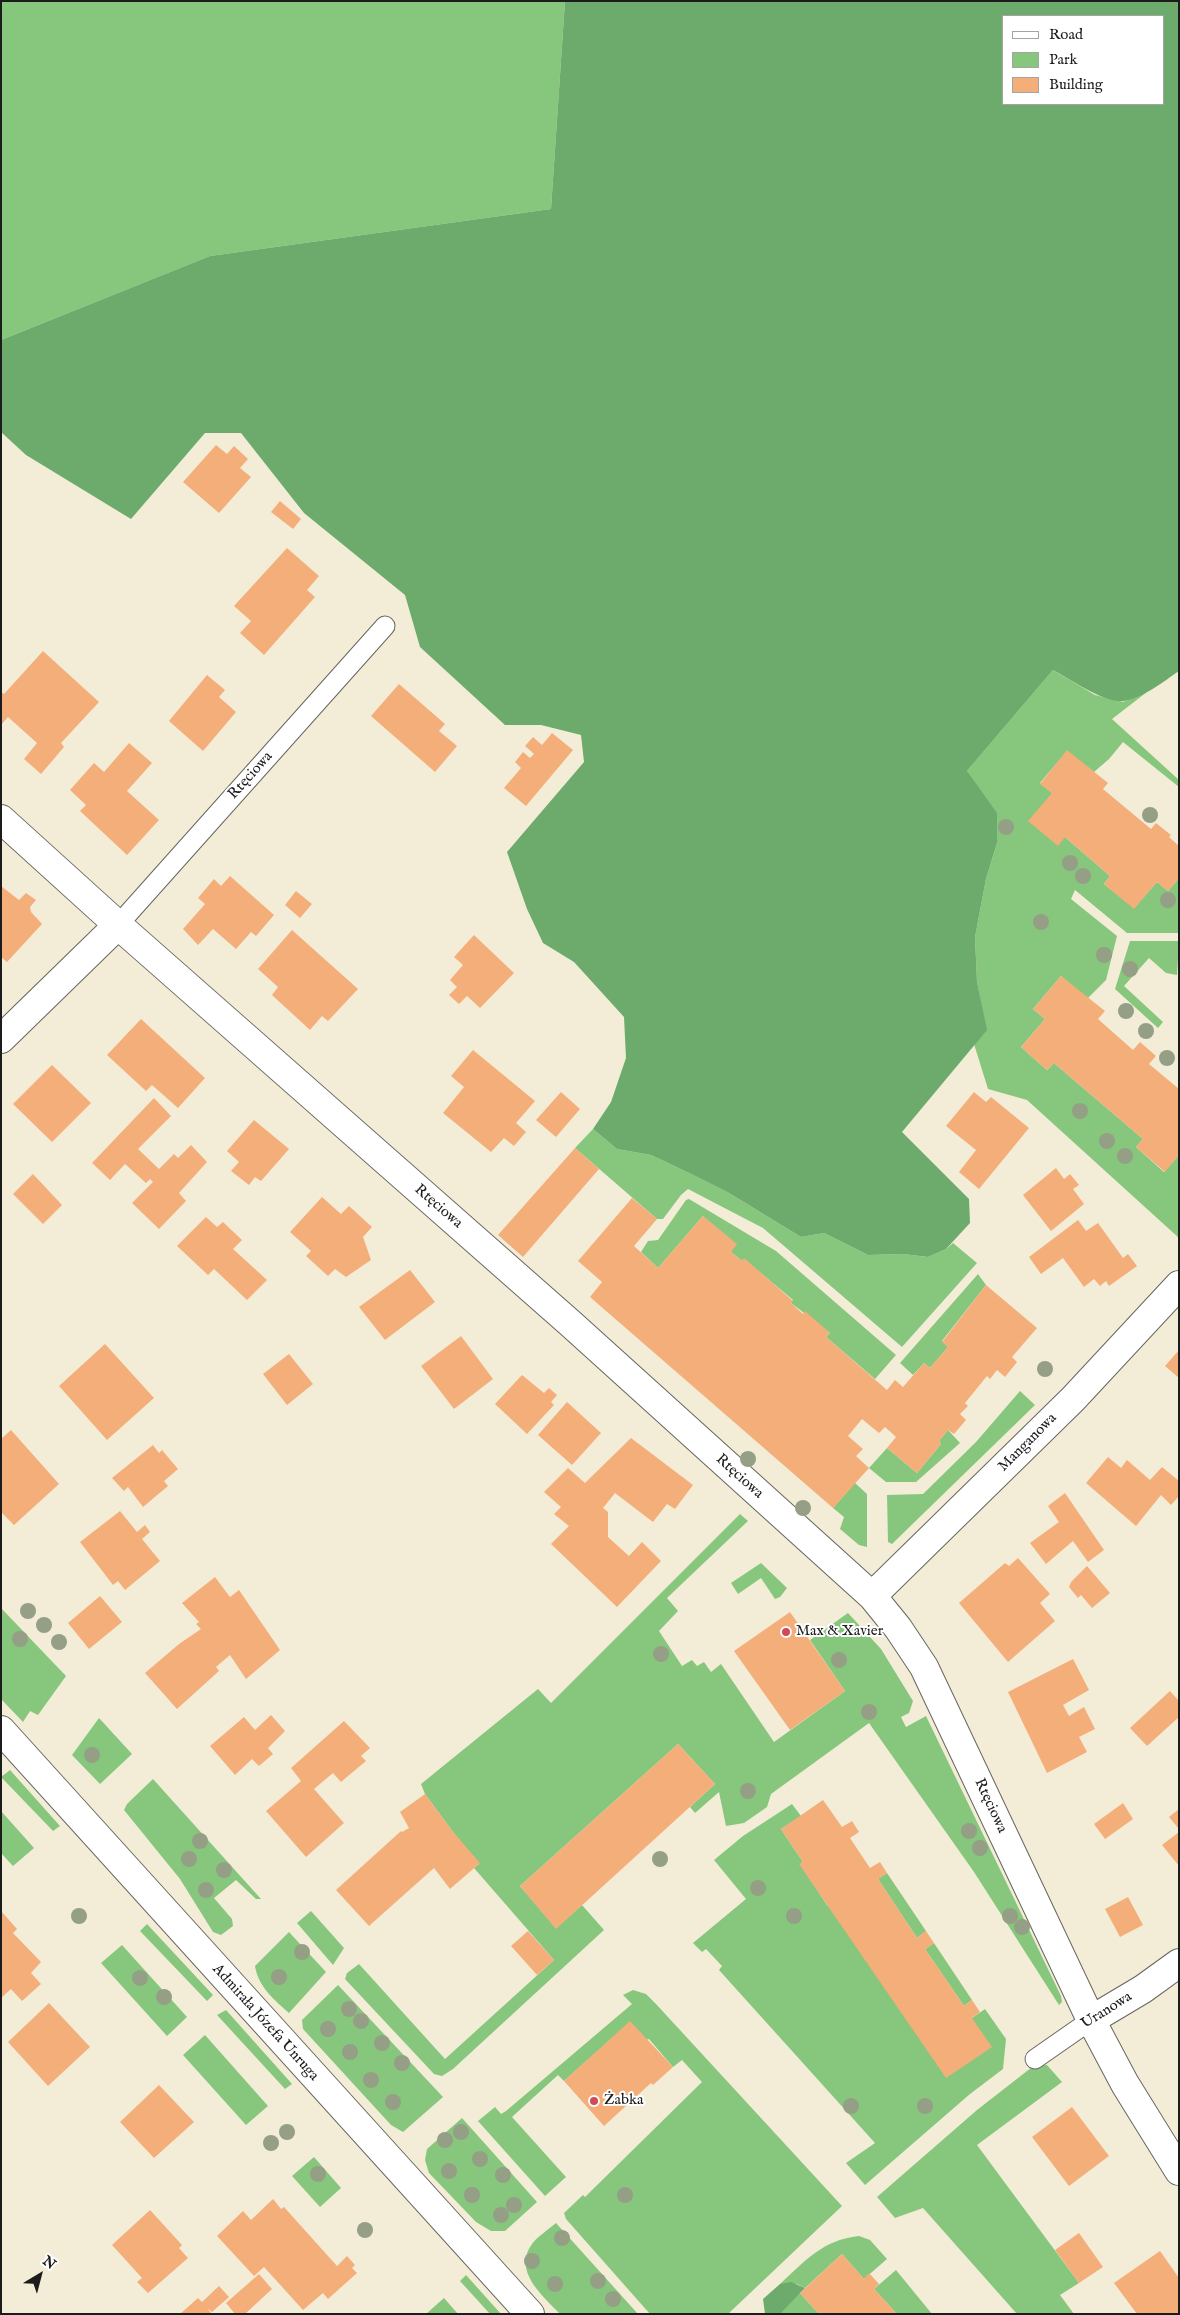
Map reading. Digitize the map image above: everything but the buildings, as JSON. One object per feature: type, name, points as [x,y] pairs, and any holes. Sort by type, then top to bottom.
[{"type":"street","name":"Rtęciowa","points":[[1,819],[118,925],[563,1317],[872,1596],[898,1628],[924,1667],[1092,2020],[1125,2084],[1179,2171]]},
{"type":"street","name":"Rtęciowa","points":[[1,1040],[118,925]]},
{"type":"street","name":"Manganowa","points":[[872,1596],[1072,1399],[1179,1285]]},
{"type":"street","name":"Admirała Józefa Unruga","points":[[1,1730],[530,2314]]},
{"type":"street","name":"Uranowa","points":[[1092,2020],[1142,1989],[1179,1962]]},
{"type":"lane","name":"Rtęciowa","points":[[118,925],[385,626]]},
{"type":"lane","name":"Uranowa","points":[[1035,2059],[1092,2020]]},
{"type":"green space","points":[[1,1],[565,1],[551,209],[210,256],[1,340]]},
{"type":"green space","points":[[565,1],[1179,1],[1179,671],[1146,693],[1124,701],[1116,701],[1098,695],[1053,670],[967,771],[997,813],[997,843],[986,879],[975,937],[977,982],[987,1030],[902,1132],[969,1199],[970,1223],[946,1249],[928,1257],[903,1254],[868,1255],[824,1233],[801,1237],[729,1193],[685,1171],[651,1155],[617,1149],[593,1129],[611,1102],[626,1058],[624,1017],[574,962],[543,943],[527,909],[507,852],[584,762],[581,735],[541,725],[505,725],[420,647],[405,595],[304,513],[241,433],[205,433],[131,519],[26,455],[1,432],[1,340],[210,256],[551,209]]},
{"type":"green space","points":[[1053,670],[1095,695],[1123,702],[1147,692],[1112,719],[1179,780],[1179,787],[1123,742],[1109,759],[1094,772],[1067,751],[1040,783],[1052,793],[1065,837],[1110,876],[1104,884],[1134,908],[1157,882],[1168,891],[1179,878],[1179,933],[1127,933],[1075,890],[1071,899],[1117,936],[1106,980],[1087,999],[1061,976],[1033,1009],[1045,1019],[1021,1047],[1047,1070],[1054,1063],[1143,1139],[1136,1147],[1164,1172],[1179,1155],[1179,1238],[1027,1100],[988,1089],[974,1044],[986,1030],[977,982],[975,937],[986,879],[997,843],[967,771]]},
{"type":"green space","points":[[1130,941],[1179,941],[1177,975],[1166,973],[1149,958],[1124,986],[1163,1022],[1158,1028],[1115,989]]},
{"type":"green space","points":[[593,1129],[617,1149],[651,1155],[685,1171],[729,1193],[801,1237],[824,1233],[868,1255],[903,1254],[928,1257],[946,1249],[953,1243],[977,1263],[902,1347],[763,1228],[688,1189],[681,1195],[663,1219],[657,1219],[575,1148]]},
{"type":"green space","points":[[689,1199],[776,1251],[896,1355],[875,1379],[826,1337],[830,1333],[791,1303],[793,1300],[744,1259],[742,1261],[731,1252],[703,1216],[658,1268],[641,1252],[648,1241],[658,1240],[686,1200]]},
{"type":"green space","points":[[978,1274],[986,1285],[942,1341],[948,1347],[930,1368],[924,1363],[913,1375],[900,1363]]},
{"type":"green space","points":[[1020,1391],[1035,1405],[892,1544],[888,1542],[887,1495],[923,1494],[976,1442]]},
{"type":"green space","points":[[948,1430],[960,1443],[916,1482],[886,1482],[869,1468],[887,1448],[917,1473],[941,1444],[939,1441]]},
{"type":"green space","points":[[855,1483],[867,1494],[867,1547],[859,1545],[840,1529],[844,1517],[833,1508]]},
{"type":"green space","points":[[740,1514],[748,1521],[667,1598],[678,1611],[659,1631],[682,1666],[692,1660],[697,1666],[704,1662],[711,1672],[721,1664],[774,1742],[845,1691],[810,1640],[848,1613],[881,1649],[913,1701],[909,1713],[901,1717],[906,1727],[926,1716],[1061,1996],[1062,2002],[1059,2005],[974,1872],[869,1723],[771,1794],[767,1807],[744,1823],[726,1826],[719,1792],[695,1813],[690,1807],[715,1784],[678,1744],[520,1886],[556,1928],[582,1905],[604,1930],[453,2069],[442,2076],[434,2074],[345,1979],[347,1973],[359,1964],[445,2059],[554,1960],[474,1868],[479,1864],[425,1794],[421,1784],[538,1689],[551,1703]]},
{"type":"green space","points":[[761,1563],[787,1588],[780,1597],[775,1599],[761,1578],[738,1594],[731,1583]]},
{"type":"green space","points":[[1,1608],[66,1676],[38,1715],[30,1711],[23,1722],[1,1699]]},
{"type":"green space","points":[[99,1718],[132,1754],[100,1784],[72,1755]]},
{"type":"green space","points":[[10,1770],[60,1826],[53,1831],[1,1777]]},
{"type":"green space","points":[[153,1779],[261,1899],[256,1899],[236,1880],[214,1898],[232,1919],[233,1926],[221,1935],[213,1932],[180,1879],[124,1810],[127,1804]]},
{"type":"green space","points":[[792,1804],[801,1816],[781,1829],[803,1862],[800,1864],[827,1905],[972,2018],[985,2009],[1006,2039],[1003,2069],[970,2094],[865,2185],[846,2163],[875,2143],[719,1970],[722,1966],[706,1949],[702,1952],[693,1943],[746,1899],[714,1860],[743,1836]]},
{"type":"green space","points":[[1,1811],[34,1848],[13,1866],[1,1853]]},
{"type":"green space","points":[[887,1873],[926,1931],[917,1938],[878,1879]]},
{"type":"green space","points":[[311,1911],[344,1948],[333,1965],[297,1923]]},
{"type":"green space","points":[[147,1924],[213,1995],[207,2001],[140,1931]]},
{"type":"green space","points":[[289,1932],[326,1972],[289,2013],[272,1998],[263,1986],[255,1966]]},
{"type":"green space","points":[[934,1943],[972,2000],[964,2006],[925,1949]]},
{"type":"green space","points":[[122,1945],[187,2017],[167,2036],[101,1963]]},
{"type":"green space","points":[[338,1985],[443,2097],[403,2132],[391,2125],[303,2029],[302,2020]]},
{"type":"green space","points":[[633,1990],[646,1994],[656,2004],[842,2206],[728,2314],[650,2314],[566,2219],[564,2213],[583,2195],[585,2197],[702,2082],[682,2060],[673,2067],[649,2039],[646,2040],[630,2022],[564,2081],[558,2075],[512,2117],[566,2177],[545,2196],[478,2121],[495,2107],[501,2114],[506,2111],[632,2004],[623,1995]]},
{"type":"green space","points":[[226,2010],[292,2084],[285,2089],[217,2015]]},
{"type":"green space","points":[[205,2035],[268,2106],[246,2125],[183,2055]]},
{"type":"green space","points":[[1036,2064],[1047,2065],[1062,2082],[977,2145],[1079,2283],[1060,2295],[1074,2314],[1017,2314],[923,2208],[895,2218],[877,2197],[977,2110]]},
{"type":"green space","points":[[462,2118],[537,2202],[505,2231],[491,2231],[476,2222],[429,2173],[425,2160],[427,2149]]},
{"type":"green space","points":[[314,2157],[341,2188],[320,2207],[292,2176]]},
{"type":"green space","points":[[556,2223],[638,2314],[560,2314],[538,2291],[528,2273],[526,2264],[527,2254],[534,2241]]},
{"type":"green space","points":[[859,2236],[870,2240],[887,2259],[864,2279],[842,2254],[805,2288],[797,2284],[780,2284],[816,2252],[835,2242]]},
{"type":"green space","points":[[896,2270],[932,2314],[897,2314],[874,2289]]},
{"type":"green space","points":[[466,2275],[501,2314],[490,2314],[460,2281]]},
{"type":"green space","points":[[791,2282],[805,2288],[780,2314],[765,2314],[763,2299],[780,2284]]},
{"type":"green space","points":[[800,2293],[819,2314],[778,2314]]},
{"type":"green space","points":[[444,2298],[458,2314],[426,2314]]},
{"type":"place","name":"Max & Xavier","points":[[786,1632]]},
{"type":"place","name":"Żabka","points":[[594,2101]]}]
